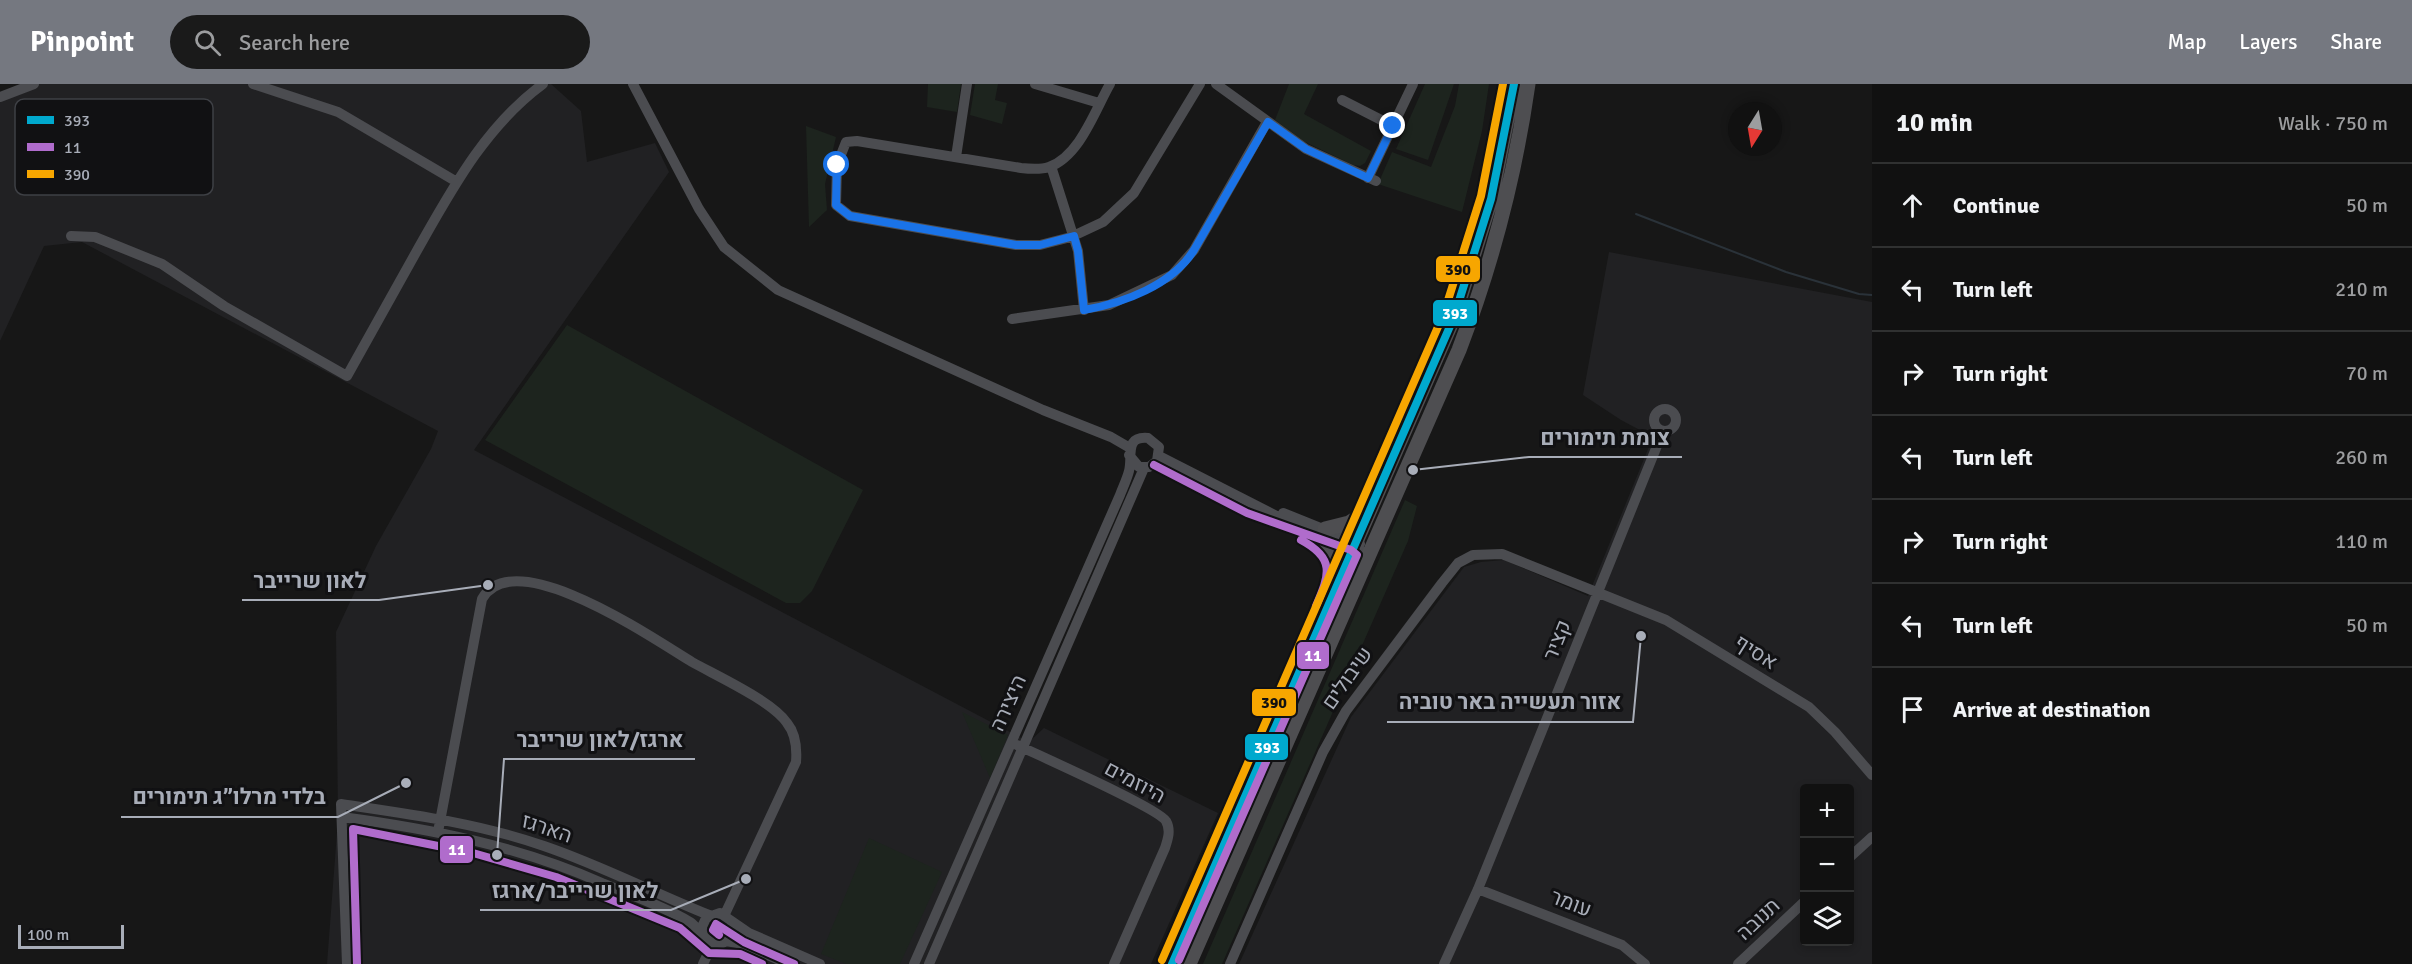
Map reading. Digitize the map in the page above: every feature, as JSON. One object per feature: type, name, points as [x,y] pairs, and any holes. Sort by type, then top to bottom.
[{"type":"highway","points":[[1172,964],[1442,348],[1473,263],[1499,169],[1514,84]]},
{"type":"highway","points":[[1189,964],[1422,438],[1470,321],[1506,203],[1528,84]]},
{"type":"highway","points":[[1338,583],[1337,560],[1323,533],[1355,521],[1371,507]]},
{"type":"street","points":[[0,98],[34,84]]},
{"type":"street","points":[[253,84],[338,111],[457,182]]},
{"type":"street","points":[[71,236],[95,237],[162,264],[224,306],[347,376],[457,182],[493,129],[543,84]]},
{"type":"street","points":[[633,84],[699,209],[724,247],[778,290],[1043,410],[1111,437],[1131,448],[1135,464],[1144,468],[1154,465],[1159,456],[1159,447],[1152,440],[1143,437],[1131,448]]},
{"type":"street","points":[[956,157],[967,84]]},
{"type":"street","points":[[1035,84],[1099,103]]},
{"type":"street","points":[[1110,84],[1076,144],[1051,166],[1021,168],[857,141],[846,142],[837,165],[836,205],[850,216],[1016,245],[1040,245],[1074,236],[1103,222],[1134,194],[1200,84]]},
{"type":"street","points":[[1216,84],[1306,149],[1372,180],[1393,126],[1413,84]]},
{"type":"street","points":[[1342,100],[1393,126]]},
{"type":"street","points":[[1012,319],[1084,310],[1124,299],[1162,281],[1181,267],[1194,250],[1268,122]]},
{"type":"street","points":[[1051,166],[1078,251],[1084,310]]},
{"type":"street","name":"קציר","points":[[1443,964],[1478,889],[1663,431]]},
{"type":"street","name":"היצירה","points":[[914,964],[1122,488],[1129,471],[1131,448]]},
{"type":"street","points":[[1159,456],[1251,502],[1370,552]]},
{"type":"street","name":"היצירה","points":[[929,964],[1144,468]]},
{"type":"street","name":"שיבולים","points":[[1230,964],[1323,752],[1346,711],[1458,563],[1473,555],[1502,554],[1598,590]]},
{"type":"street","points":[[438,832],[482,599],[493,585],[504,581],[523,581],[558,589],[597,607],[737,687],[778,713],[788,724],[794,737],[796,762],[728,918],[733,930],[726,941]]},
{"type":"street","name":"אסיף","points":[[1598,590],[1666,620],[1809,707],[1836,732],[1872,776]]},
{"type":"street","name":"היוזמים","points":[[1012,742],[1140,804],[1161,816],[1166,822],[1169,836],[1165,848],[1114,964]]},
{"type":"street","name":"הארגז","points":[[347,964],[341,804],[440,819],[543,846],[710,915]]},
{"type":"street","name":"הארגז","points":[[342,817],[438,832],[513,850],[563,867],[687,920],[708,939]]},
{"type":"street","points":[[1854,853],[1872,837]]},
{"type":"street","name":"עומר","points":[[1478,889],[1622,945],[1645,964]]},
{"type":"street","name":"תנובה","points":[[1738,964],[1800,906]]},
{"type":"street","points":[[703,964],[708,939],[703,922],[710,915],[728,918],[749,933],[820,964]]},
{"type":"street","points":[[708,939],[743,944],[788,964]]},
{"type":"shaded area","points":[[34,84],[551,84],[581,111],[587,162],[655,143],[669,172],[474,450],[1029,742],[1044,728],[1218,813],[1151,964],[327,964],[338,819],[336,632],[376,546],[431,449],[438,431],[82,242],[44,246],[0,341],[0,97]]},
{"type":"shaded area","points":[[928,84],[961,84],[957,112],[927,107]]},
{"type":"shaded area","points":[[975,84],[998,84],[995,100],[1007,103],[1002,124],[970,115]]},
{"type":"shaded area","points":[[1289,84],[1318,84],[1304,114],[1371,151],[1365,163],[1360,166],[1353,165],[1303,141],[1275,120]]},
{"type":"shaded area","points":[[1425,84],[1454,84],[1428,160],[1396,149]]},
{"type":"shaded area","points":[[1459,84],[1489,84],[1482,131],[1462,212],[1378,184],[1392,152],[1431,167],[1455,106]]},
{"type":"shaded area","points":[[806,126],[836,137],[825,184],[827,210],[809,227]]},
{"type":"shaded area","points":[[1609,252],[1872,302],[1872,964],[1239,964],[1351,717],[1464,567],[1481,562],[1504,560],[1588,596],[1653,437],[1621,420],[1583,395]]},
{"type":"shaded area","points":[[567,325],[863,490],[812,591],[800,603],[786,603],[485,440]]},
{"type":"shaded area","points":[[1405,500],[1417,506],[1408,541],[1222,964],[1203,964]]},
{"type":"shaded area","points":[[962,712],[1008,735],[990,778]]},
{"type":"shaded area","points":[[869,838],[942,872],[900,964],[846,964],[821,954]]},
{"type":"waterway","points":[[1636,214],[1786,272],[1859,294],[1872,295]]},
{"type":"transit line","name":"390","points":[[1162,960],[1444,313],[1481,196],[1503,84]]},
{"type":"transit line","name":"393","points":[[1172,964],[1454,317],[1491,199],[1514,84]]},
{"type":"transit line","name":"11","points":[[1154,465],[1247,513],[1351,550],[1357,555],[1179,960]]},
{"type":"transit line","name":"11","points":[[1301,540],[1320,553],[1326,568],[1324,585],[1316,606]]},
{"type":"transit line","name":"11","points":[[357,964],[353,829],[473,853],[556,877],[680,928],[709,953],[740,954],[762,964]]},
{"type":"transit line","name":"11","points":[[719,935],[713,930],[716,924],[744,942],[794,964]]},
{"type":"place","name":"צומת תימורים","points":[[1413,470]]},
{"type":"place","name":"לאון שרייבר","points":[[488,585]]},
{"type":"place","name":"אזור תעשייה באר טוביה","points":[[1641,636]]},
{"type":"place","name":"בלדי מרלו״ג תימורים","points":[[406,783]]},
{"type":"place","name":"ארגז/לאון שרייבר","points":[[497,855]]},
{"type":"place","name":"לאון שרייבר/ארגז","points":[[746,879]]},
{"type":"route","points":[[837,165],[836,205],[850,216],[1016,245],[1040,245],[1074,236],[1078,251],[1084,310],[1124,299],[1162,281],[1181,267],[1194,250],[1268,122],[1306,149],[1368,178],[1393,126]]}]
